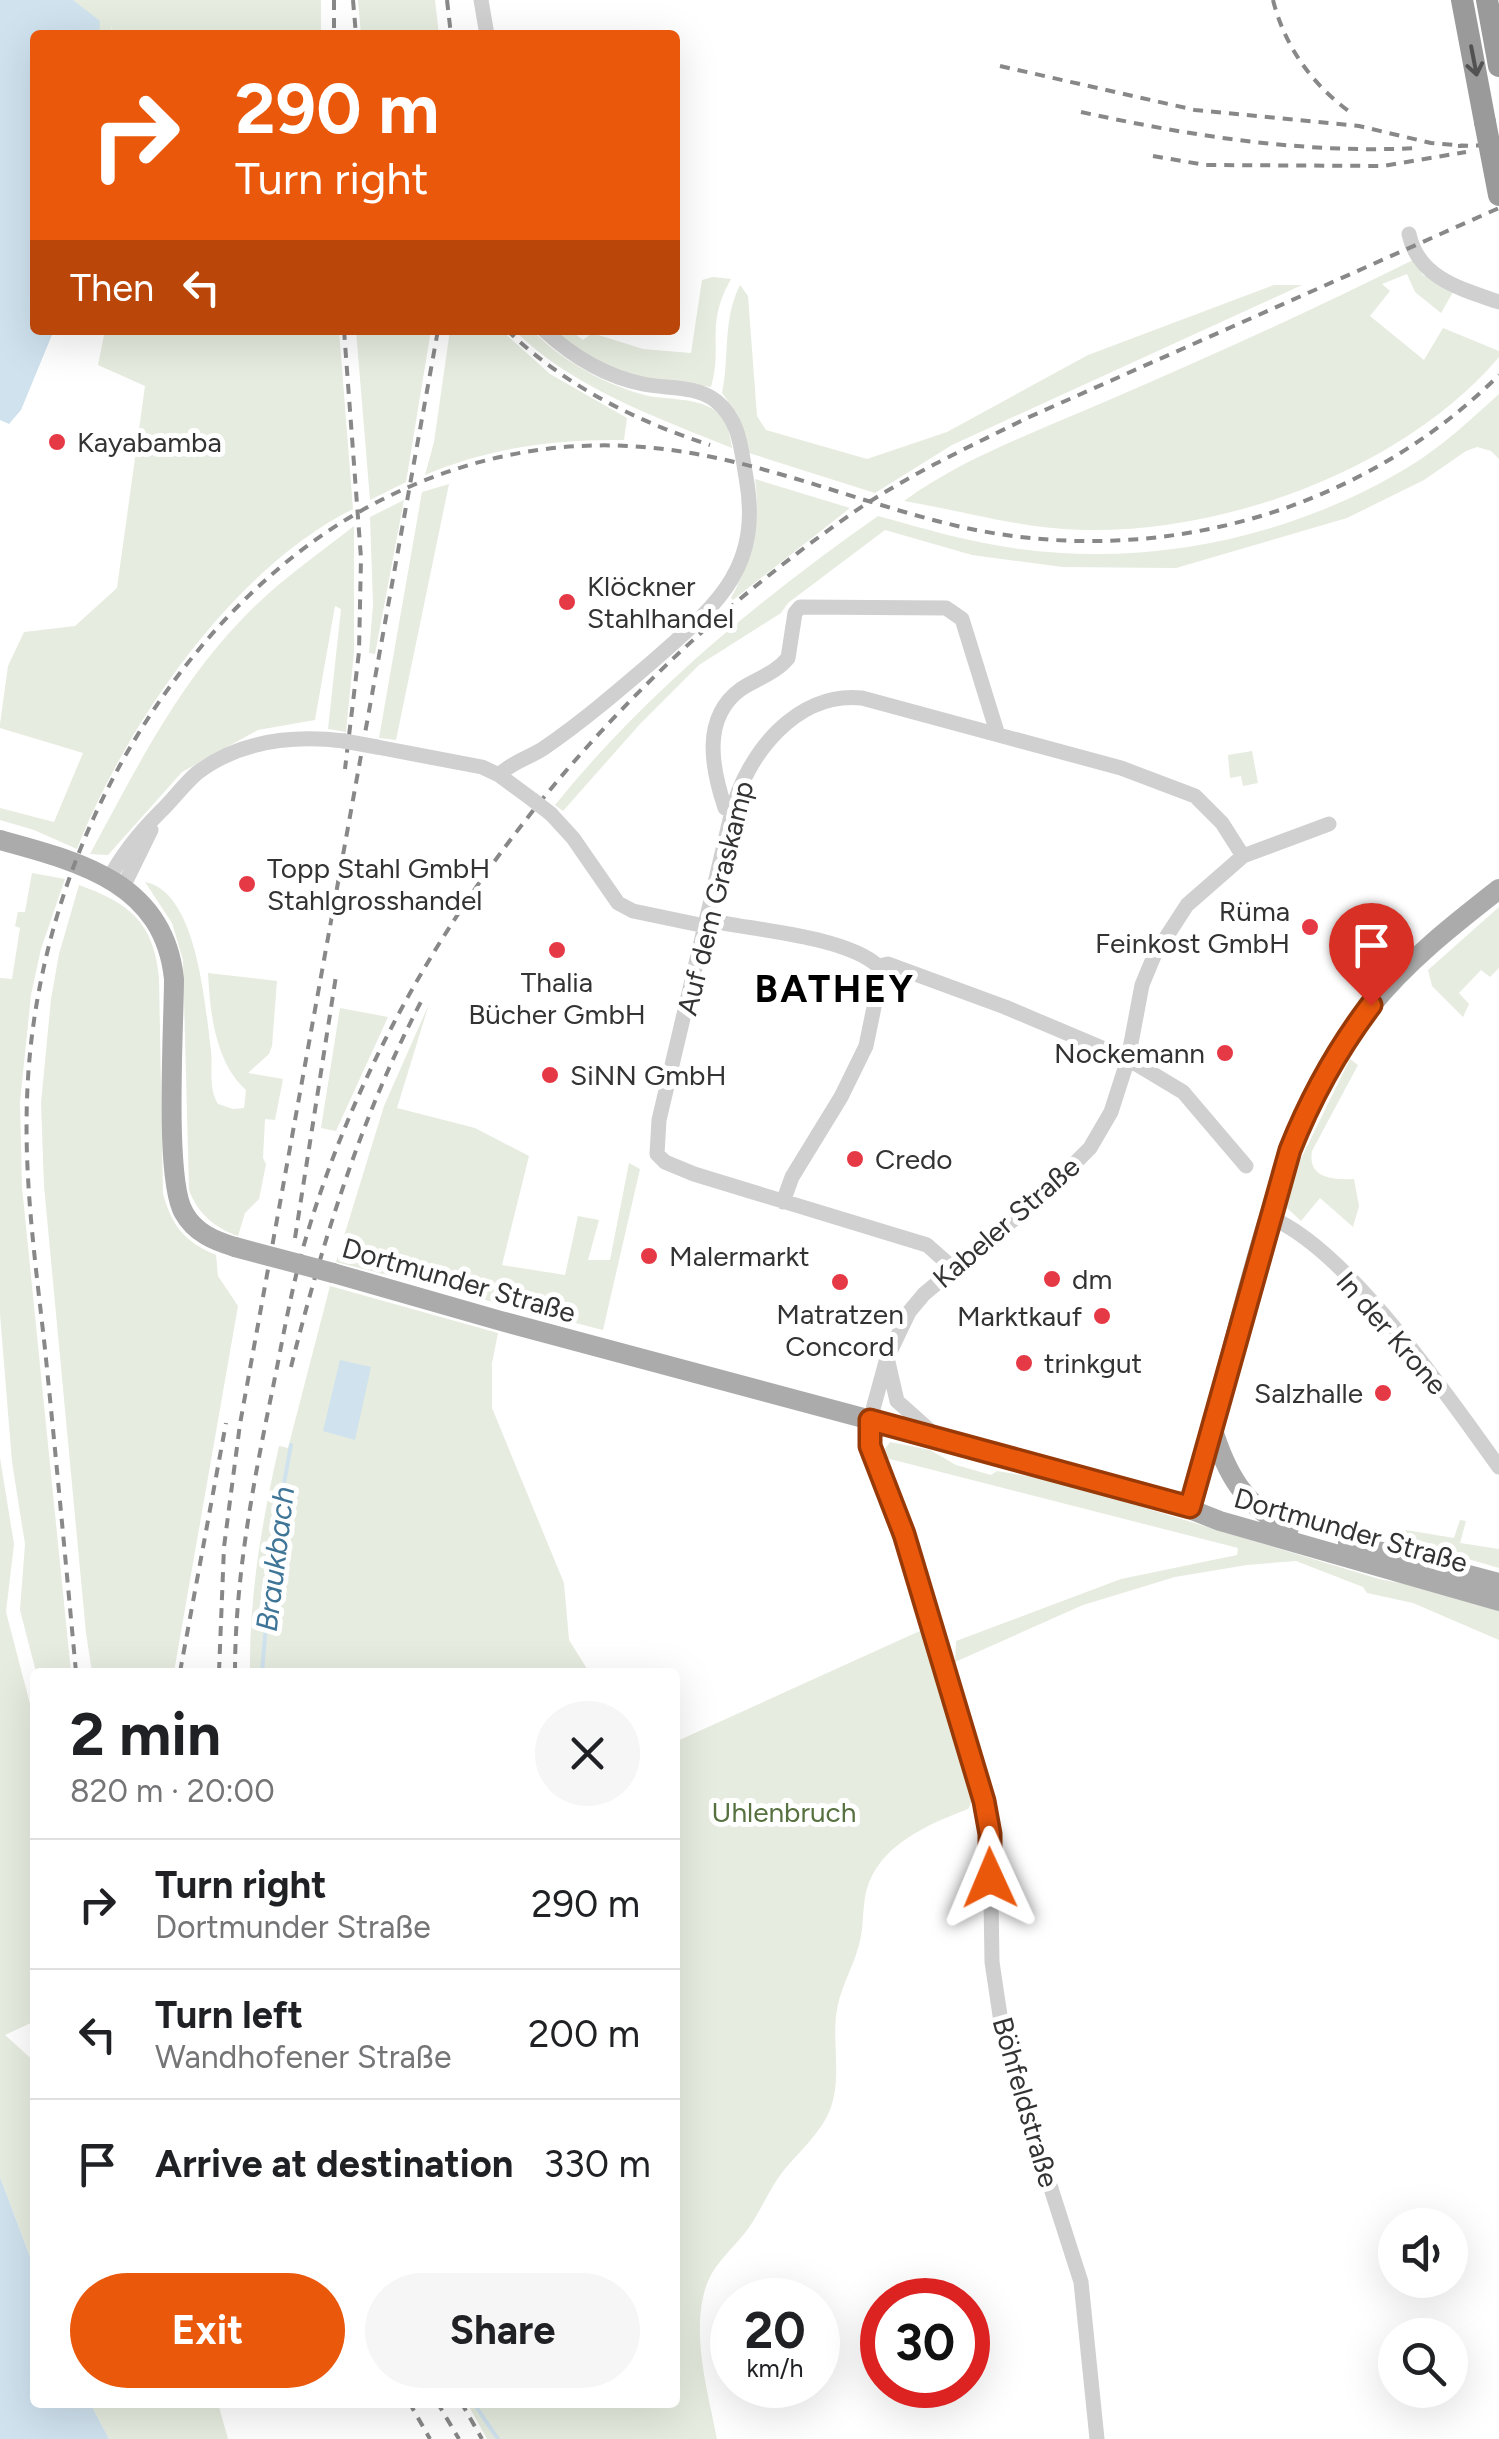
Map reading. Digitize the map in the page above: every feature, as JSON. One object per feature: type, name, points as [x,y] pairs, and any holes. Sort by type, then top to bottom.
[{"type":"highway","points":[[1462,0],[1499,195]]},
{"type":"highway","points":[[1487,0],[1499,66]]},
{"type":"main road","name":"Dortmunder Straße","points":[[0,840],[116,883],[157,920],[172,962],[174,1178],[180,1206],[199,1231],[235,1246],[1190,1507],[1224,1512],[1499,1583]]},
{"type":"main road","points":[[1190,1507],[1269,1217],[1308,1104],[1360,1020],[1422,951],[1499,889]]},
{"type":"main road","points":[[1211,1424],[1226,1469],[1244,1497],[1289,1528]]},
{"type":"main road","name":"Dortmunder Straße","points":[[1190,1507],[1220,1521],[1499,1601]]},
{"type":"street","points":[[481,0],[486,30]]},
{"type":"street","points":[[1409,234],[1414,252],[1429,272],[1458,288],[1499,302]]},
{"type":"street","points":[[498,775],[540,751],[624,686],[722,596],[737,569],[748,534],[750,501],[742,450],[732,418],[714,398],[611,374],[569,352],[550,335]]},
{"type":"street","points":[[732,812],[725,808],[715,772],[712,736],[732,698],[788,658],[795,613],[800,607],[946,608],[962,619],[997,732]]},
{"type":"street","name":"Auf dem Graskamp","points":[[953,1268],[927,1245],[674,1167],[657,1154],[659,1120],[732,812],[746,772],[764,745],[791,720],[831,700],[862,698],[1121,768],[1195,796],[1222,824],[1242,856]]},
{"type":"street","points":[[116,883],[159,813],[198,772],[233,753],[286,740],[344,741],[482,767],[498,775],[550,814],[573,838],[618,903],[633,912],[821,942],[866,956],[878,966]]},
{"type":"street","points":[[515,786],[540,751]]},
{"type":"street","name":"Kabeler Straße","points":[[870,1420],[887,1358],[910,1312],[924,1294],[1042,1195],[1090,1148],[1111,1112],[1128,1059],[1142,985],[1169,928],[1186,905],[1242,856],[1329,824]]},
{"type":"street","points":[[878,966],[888,964],[1005,1006],[1128,1059],[1183,1092],[1246,1166]]},
{"type":"street","points":[[783,1202],[792,1176],[856,1068],[874,1014],[878,966]]},
{"type":"street","name":"In der Krone","points":[[1269,1217],[1296,1230],[1372,1302],[1499,1467]]},
{"type":"street","points":[[887,1358],[897,1401],[937,1436]]},
{"type":"street","name":"Böhfeldstraße","points":[[870,1420],[870,1446],[904,1534],[984,1801],[990,1834],[992,1962],[1004,2042],[1081,2282],[1096,2439]]},
{"type":"green space","points":[[73,0],[321,0],[321,30],[112,30],[112,25],[112,30],[96,30]]},
{"type":"green space","points":[[358,0],[435,0],[438,30],[361,30]]},
{"type":"green space","points":[[1413,260],[1423,275],[1453,292],[1441,313],[1415,292],[1407,274],[1382,284],[1390,291],[1370,316],[1424,360],[1443,328],[1499,351],[1499,357],[1460,397],[1414,432],[1364,462],[1310,487],[1253,506],[1139,528],[1084,530],[1038,526],[904,501],[977,458],[1224,350]]},
{"type":"green space","points":[[731,279],[716,322],[711,387],[637,377],[602,364],[558,335],[576,335],[583,340],[598,335],[643,349],[691,353],[702,280]]},
{"type":"green space","points":[[740,285],[748,296],[757,416],[766,430],[867,459],[947,432],[1088,355],[1274,285],[1302,285],[952,445],[875,493],[749,453],[738,415],[722,393],[731,312]]},
{"type":"green space","points":[[104,335],[339,335],[353,509],[308,536],[266,570],[188,655],[123,752],[77,849],[0,820],[0,808],[54,822],[83,753],[0,728],[0,724],[8,666],[24,632],[75,626],[117,588],[145,386],[98,365]]},
{"type":"green space","points":[[356,335],[430,335],[406,482],[370,500]]},
{"type":"green space","points":[[449,335],[507,335],[550,374],[627,418],[624,440],[522,447],[473,458],[425,475],[434,442]]},
{"type":"green space","points":[[519,335],[537,335],[568,360],[611,383],[641,394],[709,407],[724,420],[732,448],[617,400],[537,351]]},
{"type":"green space","points":[[1499,394],[1499,459],[1491,451],[1477,447],[1424,480],[1347,518],[1176,568],[1062,567],[972,555],[885,530],[788,603],[781,613],[699,665],[563,811],[555,805],[590,763],[706,649],[878,516],[984,543],[1070,553],[1172,549],[1222,541],[1320,511],[1366,490],[1434,450]]},
{"type":"green space","points":[[755,479],[850,508],[733,600],[753,540],[757,510]]},
{"type":"green space","points":[[449,484],[396,740],[379,738],[422,492]]},
{"type":"green space","points":[[404,500],[375,654],[369,653],[373,605],[370,517]]},
{"type":"green space","points":[[354,526],[354,652],[346,732],[328,729],[341,609],[335,606],[315,720],[258,730],[182,772],[108,855],[90,854],[160,729],[199,670],[246,615]]},
{"type":"green space","points":[[1252,751],[1258,783],[1243,786],[1241,776],[1230,778],[1228,755]]},
{"type":"green space","points":[[32,873],[65,879],[41,949],[31,995],[20,1102],[22,1187],[71,1668],[35,1668],[20,1610],[25,1544],[12,1462],[0,1314],[0,978],[12,979],[20,928],[15,926],[18,912],[25,912]]},
{"type":"green space","points":[[145,882],[163,890],[188,928],[201,981],[212,1085],[218,1104],[244,1108],[246,1090],[221,1052],[208,973],[277,981],[272,1046],[269,1054],[248,1073],[283,1079],[275,1120],[265,1119],[266,1164],[259,1199],[245,1213],[238,1236],[208,1219],[189,1190],[183,960],[172,923]]},
{"type":"green space","points":[[79,885],[112,899],[145,929],[159,978],[163,1194],[181,1232],[216,1255],[218,1276],[238,1306],[175,1668],[91,1668],[44,1186],[41,1103],[59,954]]},
{"type":"green space","points":[[1499,907],[1499,968],[1490,977],[1481,970],[1459,993],[1469,1004],[1463,1017],[1432,986],[1428,970]]},
{"type":"green space","points":[[429,1004],[397,1108],[475,1128],[529,1156],[502,1265],[565,1275],[578,1216],[599,1220],[588,1260],[610,1260],[629,1163],[640,1169],[603,1330],[336,1262],[384,1106]]},
{"type":"green space","points":[[340,1008],[388,1017],[336,1131],[321,1128]]},
{"type":"green space","points":[[1350,1059],[1358,1065],[1312,1151],[1312,1160],[1324,1176],[1354,1179],[1359,1206],[1353,1227],[1320,1198],[1301,1221],[1287,1208],[1291,1179]]},
{"type":"green space","points":[[330,1286],[498,1333],[492,1363],[492,1408],[564,1583],[569,1640],[586,1668],[250,1668],[254,1587],[262,1530],[279,1446],[288,1448]]},
{"type":"green space","points":[[890,1442],[930,1450],[956,1465],[991,1475],[997,1471],[1056,1481],[1379,1579],[1499,1610],[1499,1640],[1413,1603],[1367,1593],[1363,1587],[1296,1561],[1175,1577],[1083,1605],[955,1662],[956,1641],[1121,1579],[1237,1555],[1238,1548],[886,1458],[884,1450]]},
{"type":"green space","points":[[0,1458],[14,1544],[6,1612],[30,1704],[30,2023],[5,2035],[30,2058],[30,2257],[0,2177]]},
{"type":"green space","points":[[1460,1520],[1466,1521],[1460,1543],[1499,1549],[1499,1568],[1406,1541],[1406,1530],[1454,1538]]},
{"type":"green space","name":"Uhlenbruch","points":[[922,1630],[972,1793],[997,1805],[1001,1838],[998,1868],[982,1859],[972,1802],[968,1809],[906,1839],[881,1861],[872,1876],[859,1945],[838,2006],[836,2085],[831,2107],[708,2281],[700,2339],[717,2439],[487,2439],[470,2408],[680,2408],[680,1740]]},
{"type":"green space","points":[[93,2408],[219,2408],[228,2439],[109,2439]]},
{"type":"water","points":[[0,0],[73,0],[100,21],[99,30],[30,30],[30,335],[52,335],[21,410],[9,424],[0,420]]},
{"type":"water","points":[[340,1360],[371,1367],[355,1440],[323,1431]]},
{"type":"water","points":[[0,2177],[30,2257],[30,2408],[93,2408],[109,2439],[0,2439]]},
{"type":"waterway","name":"Braukbach","points":[[262,1668],[273,1543],[291,1445]]},
{"type":"waterway","points":[[779,1806],[790,1820]]},
{"type":"waterway","name":"Braukbach","points":[[477,2408],[498,2439]]},
{"type":"railway","points":[[334,0],[334,30]]},
{"type":"railway","points":[[353,0],[356,30]]},
{"type":"railway","points":[[447,0],[450,30]]},
{"type":"railway","points":[[1273,0],[1285,34],[1303,65],[1326,92],[1354,115]]},
{"type":"railway","points":[[1000,66],[1195,110],[1359,126],[1431,143],[1468,146]]},
{"type":"railway","points":[[1081,112],[1164,129],[1291,146],[1418,148]]},
{"type":"railway","points":[[1458,146],[1499,145]]},
{"type":"railway","points":[[1153,156],[1205,165],[1383,166],[1466,152]]},
{"type":"railway","points":[[235,1668],[246,1532],[288,1311],[308,1231],[347,1123],[396,1019],[454,920],[521,826],[595,738],[676,656],[762,581],[854,512],[896,486],[1027,418],[1499,208]]},
{"type":"railway","points":[[344,335],[361,558],[359,652],[345,769]]},
{"type":"railway","points":[[219,1668],[224,1547],[240,1424],[437,335]]},
{"type":"railway","points":[[512,335],[552,368],[602,399],[655,425],[710,445]]},
{"type":"railway","points":[[76,1668],[29,1194],[27,1100],[33,1025],[48,950],[70,876],[100,805],[136,737],[179,674],[229,616],[284,564],[364,509],[452,470],[499,457],[594,445],[643,447],[720,459],[945,523],[1019,537],[1094,541],[1169,536],[1242,521],[1312,498],[1379,465],[1442,424],[1499,375]]},
{"type":"railway","points":[[295,1238],[336,976]]},
{"type":"railway","points":[[291,1367],[346,1178],[382,1085],[424,996]]},
{"type":"railway","points":[[181,1668],[226,1423]]},
{"type":"railway","points":[[412,2408],[430,2439]]},
{"type":"railway","points":[[441,2408],[459,2439]]},
{"type":"railway","points":[[464,2408],[482,2439]]},
{"type":"place","name":"Kayabamba","points":[[57,442]]},
{"type":"place","name":"Klöckner Stahlhandel","points":[[567,602]]},
{"type":"place","name":"Topp Stahl GmbH Stahlgrosshandel","points":[[247,884]]},
{"type":"place","name":"Rüma Feinkost GmbH","points":[[1310,927]]},
{"type":"place","name":"Thalia Bücher GmbH","points":[[557,950]]},
{"type":"place","name":"Nockemann","points":[[1225,1053]]},
{"type":"place","name":"SiNN GmbH","points":[[550,1075]]},
{"type":"place","name":"Credo","points":[[855,1159]]},
{"type":"place","name":"Malermarkt","points":[[649,1256]]},
{"type":"place","name":"dm","points":[[1052,1279]]},
{"type":"place","name":"Matratzen Concord","points":[[840,1282]]},
{"type":"place","name":"Marktkauf","points":[[1102,1316]]},
{"type":"place","name":"trinkgut","points":[[1024,1363]]},
{"type":"place","name":"Salzhalle","points":[[1383,1393]]},
{"type":"district","name":"BATHEY","points":[[835,989]]},
{"type":"route","points":[[990,1878],[990,1834],[984,1801],[904,1534],[870,1446],[870,1420],[1190,1507],[1290,1150],[1308,1104],[1371,1005]]}]
